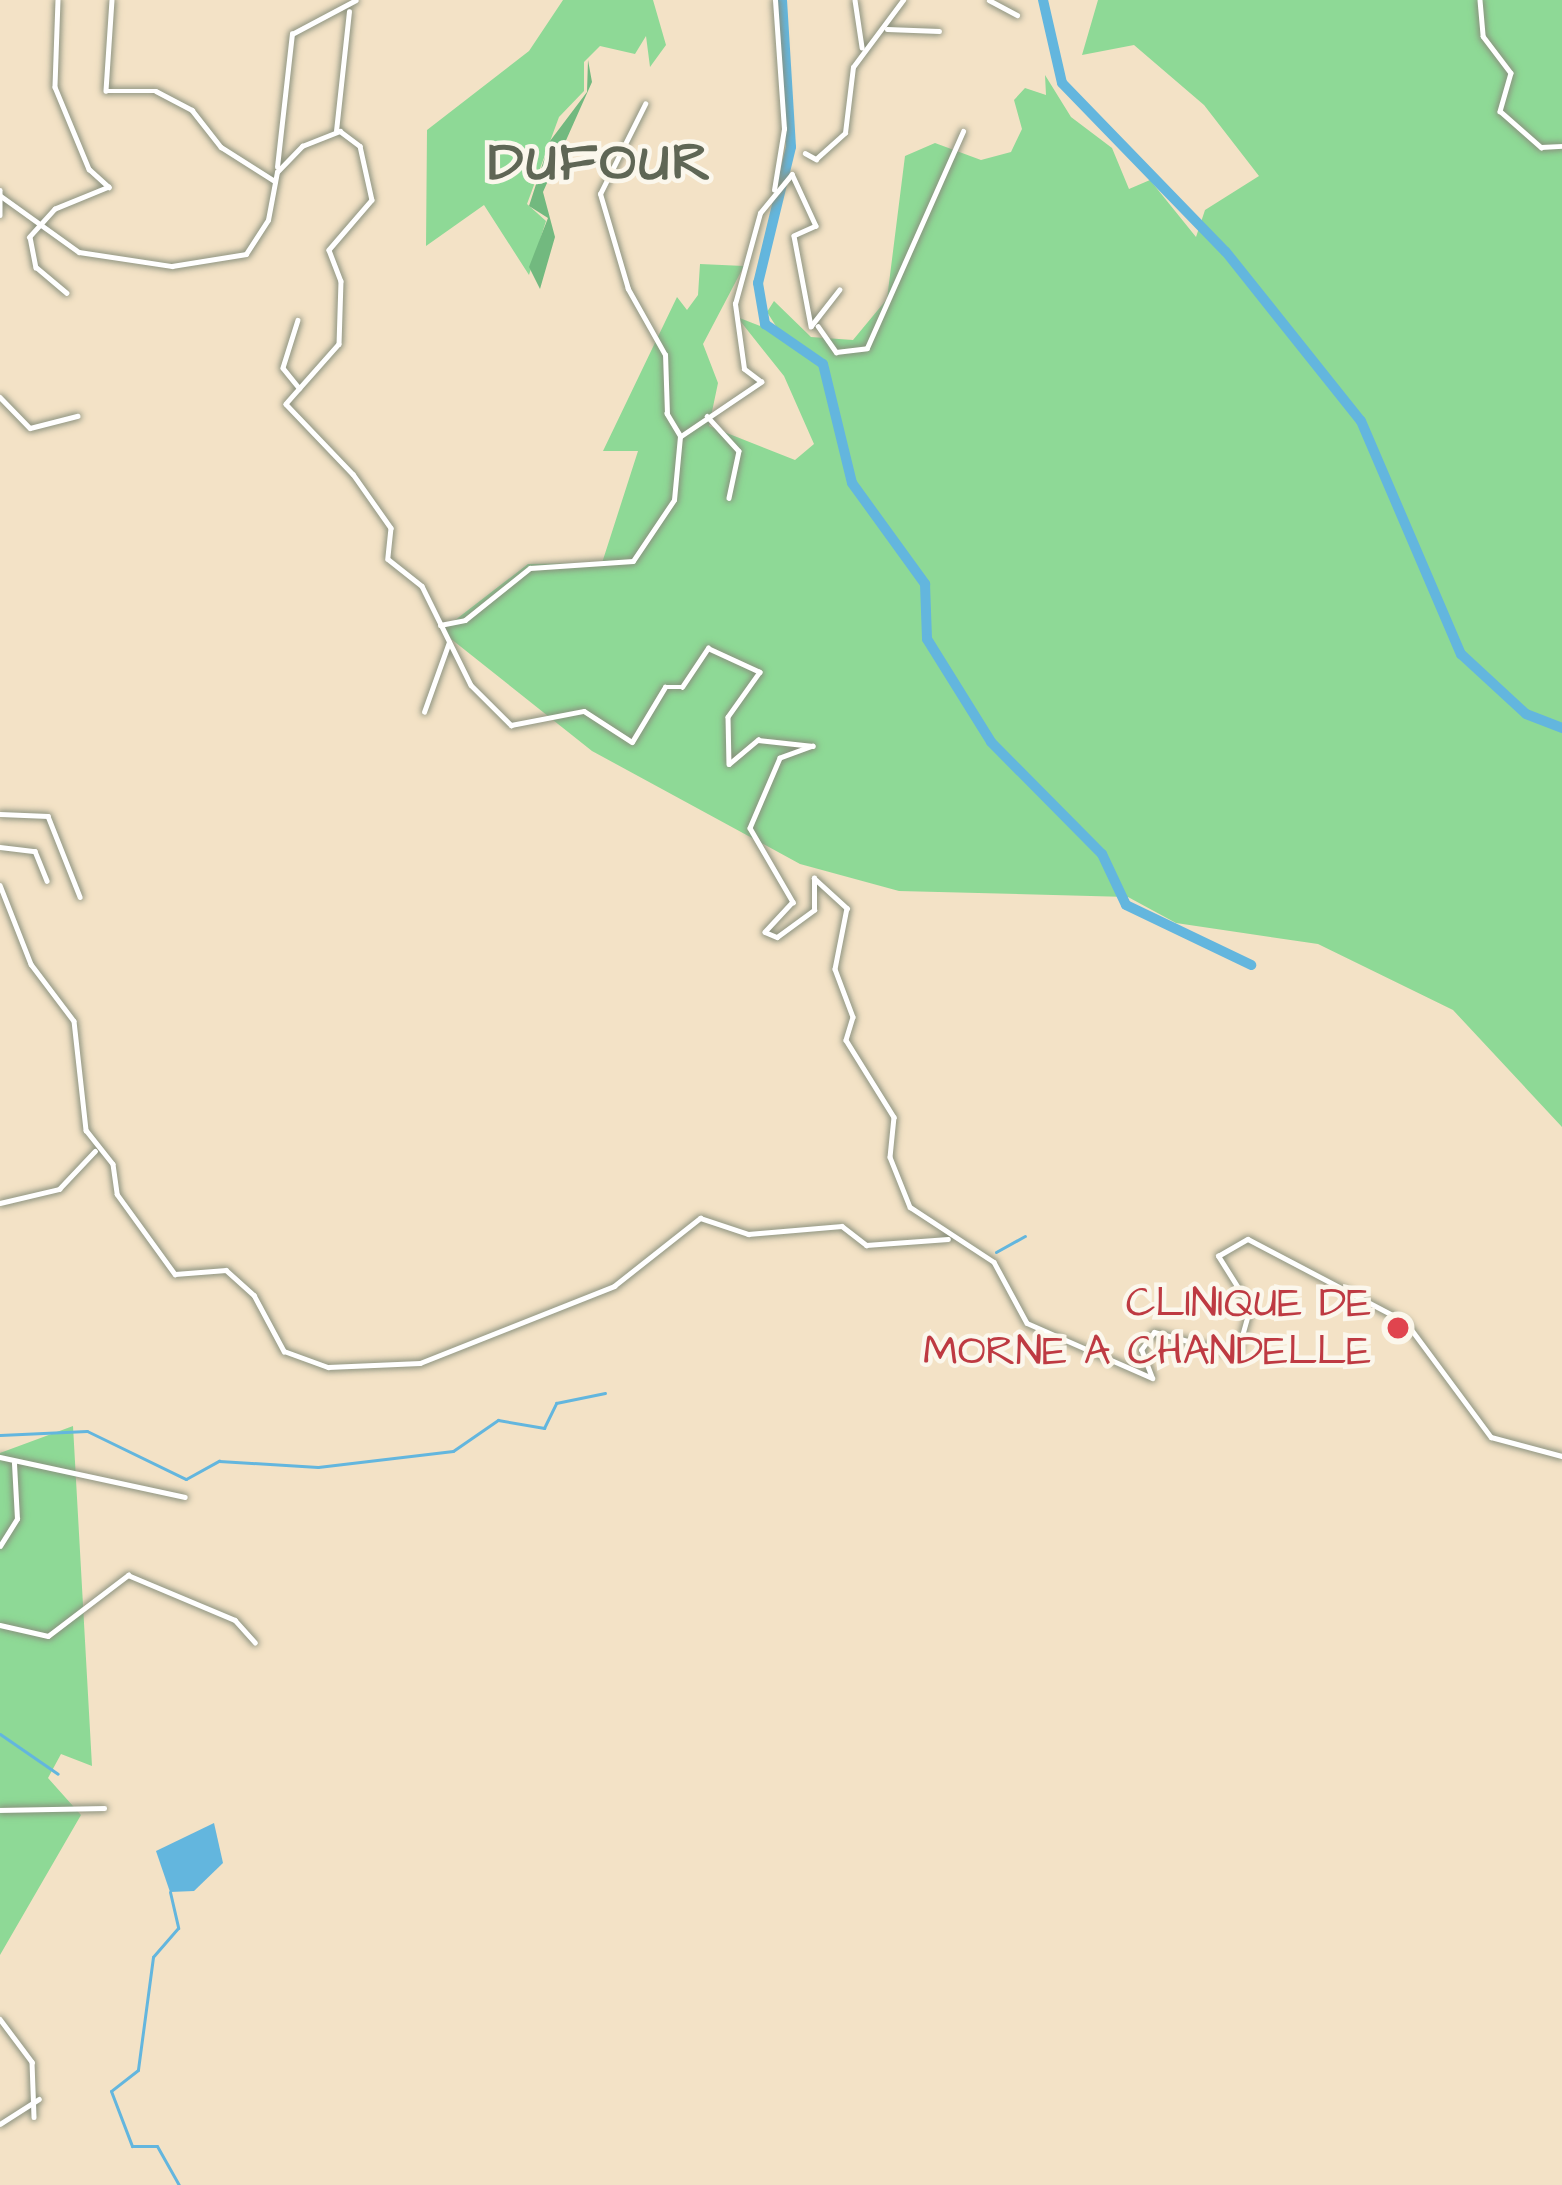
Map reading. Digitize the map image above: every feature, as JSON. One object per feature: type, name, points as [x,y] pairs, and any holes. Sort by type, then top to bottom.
[{"type":"street","points":[[58,0],[56,87],[89,169],[109,188],[40,225],[29,255],[67,293]]},
{"type":"street","points":[[112,0],[106,91],[178,103],[275,176]]},
{"type":"street","points":[[275,176],[336,131],[350,10],[356,0]]},
{"type":"street","points":[[680,436],[761,382],[744,369],[734,315],[774,190],[784,141],[775,0]]},
{"type":"street","points":[[805,153],[815,159],[845,133],[862,47],[855,0]]},
{"type":"street","points":[[862,47],[886,28],[903,0]]},
{"type":"street","points":[[989,0],[1017,15]]},
{"type":"street","points":[[1480,0],[1483,36],[1511,73],[1500,111],[1541,147],[1562,146]]},
{"type":"street","points":[[0,193],[79,252],[149,266],[246,254],[268,220],[288,42],[350,10]]},
{"type":"street","points":[[886,28],[939,32]]},
{"type":"street","points":[[440,625],[465,620],[530,568],[633,561],[674,500],[680,436],[667,414],[665,355],[628,289],[600,194],[646,104]]},
{"type":"street","points":[[336,131],[360,146],[374,184],[328,250],[341,281],[339,344],[329,367],[299,388],[286,404],[353,474],[391,528],[388,559],[422,586],[449,642],[511,725],[578,710],[632,742],[708,648],[756,668],[728,717],[729,764],[769,737],[814,746],[780,758],[750,828],[793,902],[765,932],[777,937],[814,910],[814,878],[847,908],[835,969],[853,1017],[846,1040],[894,1117],[890,1157],[902,1193],[952,1240],[994,1262],[1027,1322],[1152,1378],[1141,1351],[1154,1332],[1237,1354],[1250,1306],[1218,1256],[1248,1239],[1406,1322],[1491,1437],[1562,1456]]},
{"type":"street","points":[[774,190],[792,174],[816,226],[797,228],[794,260],[805,317],[817,325],[829,349],[866,348],[963,131]]},
{"type":"street","points":[[0,193],[0,215]]},
{"type":"street","points":[[817,325],[839,290]]},
{"type":"street","points":[[298,320],[283,368],[299,388]]},
{"type":"street","points":[[0,397],[30,428],[77,416]]},
{"type":"street","points":[[706,416],[739,452],[729,498]]},
{"type":"street","points":[[424,712],[449,642]]},
{"type":"street","points":[[0,814],[48,816],[80,897]]},
{"type":"street","points":[[0,847],[35,851],[47,881]]},
{"type":"street","points":[[0,885],[31,964],[74,1021],[72,1072],[95,1151],[175,1274],[226,1270],[254,1294],[284,1351],[328,1367],[420,1363],[614,1286],[700,1218],[748,1234],[842,1226],[866,1244],[952,1240]]},
{"type":"street","points":[[0,1203],[59,1189],[95,1151]]},
{"type":"street","points":[[0,1457],[184,1497]]},
{"type":"street","points":[[0,1546],[17,1520],[14,1463]]},
{"type":"street","points":[[0,1625],[48,1636],[128,1575],[235,1621],[255,1642]]},
{"type":"street","points":[[0,1810],[104,1808]]},
{"type":"street","points":[[0,2019],[27,2049],[39,2098],[34,2117]]},
{"type":"street","points":[[0,2124],[39,2098]]},
{"type":"green space","points":[[563,0],[653,0],[666,45],[650,67],[646,36],[635,54],[600,46],[584,62],[584,91],[559,117],[527,204],[546,221],[529,275],[484,205],[426,246],[427,130],[529,51]]},
{"type":"green space","points":[[1098,0],[1562,0],[1562,1127],[1453,1010],[1318,944],[1176,923],[1128,897],[899,891],[800,864],[592,751],[441,631],[528,564],[602,563],[638,451],[603,451],[677,297],[687,310],[698,295],[700,264],[744,266],[703,344],[718,383],[709,426],[795,460],[814,444],[784,376],[737,317],[781,334],[767,312],[774,301],[811,337],[853,340],[887,299],[905,156],[935,143],[981,160],[1011,152],[1022,129],[1014,100],[1025,88],[1046,95],[1045,75],[1071,117],[1112,148],[1129,189],[1150,180],[1196,237],[1205,210],[1259,176],[1204,105],[1134,45],[1082,55]]},
{"type":"green space","points":[[588,60],[592,82],[543,192],[555,237],[540,289],[529,267],[548,218],[529,206],[550,141],[587,92]]},
{"type":"green space","points":[[73,1426],[92,1766],[61,1754],[48,1778],[81,1815],[0,1955],[0,1453]]},
{"type":"water","points":[[214,1823],[223,1863],[194,1891],[170,1892],[156,1851]]},
{"type":"waterway","points":[[782,0],[791,147],[758,283],[765,324],[823,364],[852,483],[925,584],[927,639],[991,742],[1102,854],[1126,905],[1251,965]]},
{"type":"waterway","points":[[1043,0],[1062,83],[1226,252],[1361,421],[1461,654],[1526,714],[1562,728]]},
{"type":"waterway","points":[[996,1252],[1025,1236]]},
{"type":"waterway","points":[[0,1435],[87,1431],[186,1479],[219,1461],[318,1467],[453,1451],[498,1420],[544,1428],[556,1403],[605,1393]]},
{"type":"waterway","points":[[0,1734],[58,1774]]},
{"type":"waterway","points":[[170,1892],[178,1928],[153,1957],[138,2070],[111,2091],[132,2146],[157,2146],[179,2185]]},
{"type":"place","name":"CLINIQUE DE MORNE A CHANDELLE","points":[[1398,1328]]},
{"type":"district","name":"DUFOUR","points":[[601,164]]}]
